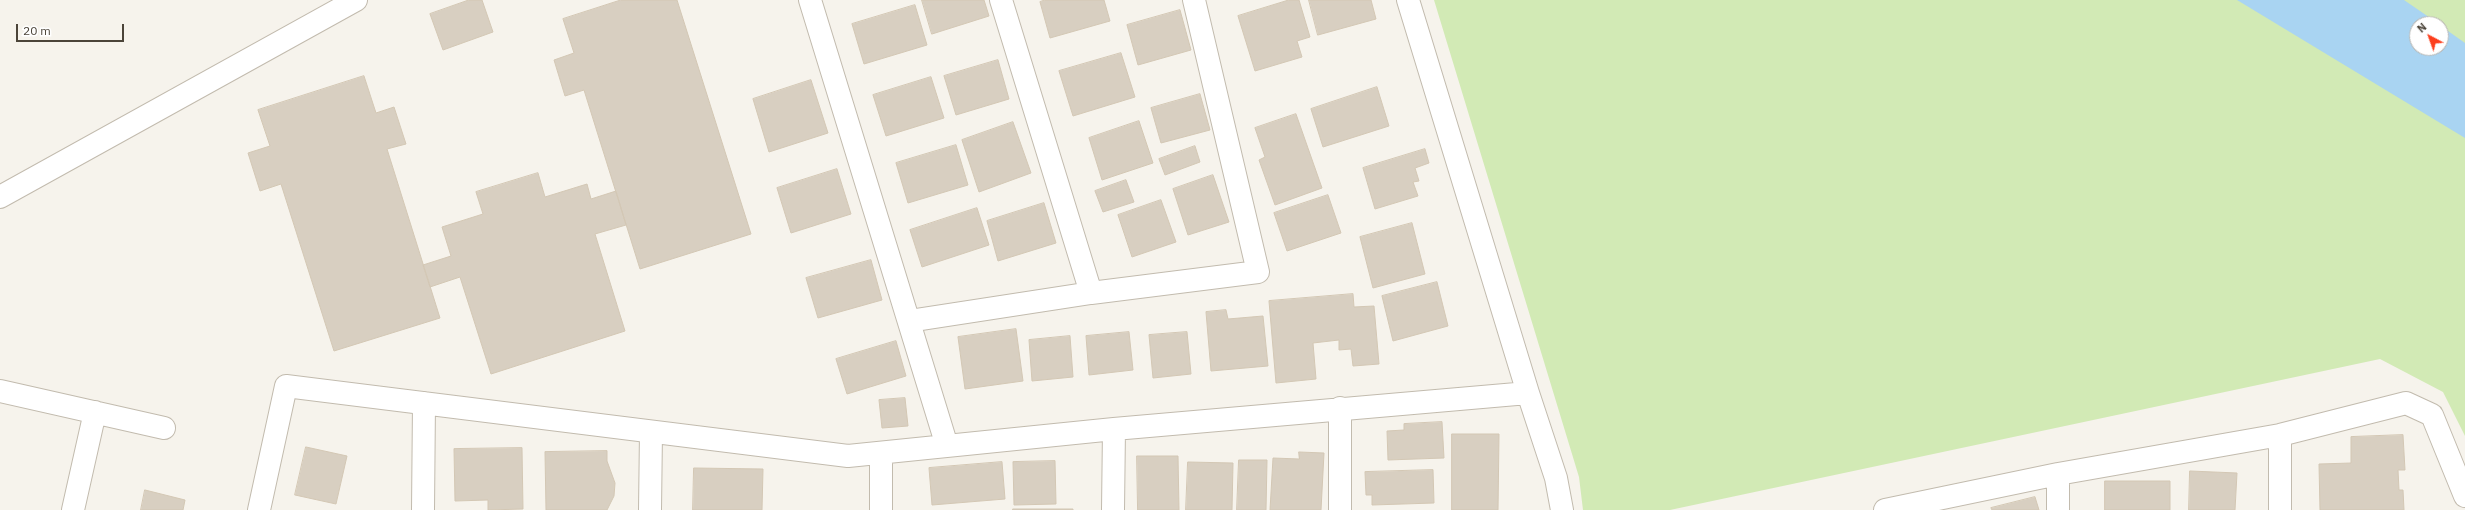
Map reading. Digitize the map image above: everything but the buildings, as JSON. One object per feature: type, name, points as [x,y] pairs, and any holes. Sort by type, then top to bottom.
[{"type":"street","points":[[0,197],[356,0]]},
{"type":"street","points":[[810,0],[947,446]]},
{"type":"street","points":[[1001,0],[1091,293]]},
{"type":"street","points":[[908,321],[1091,293],[1258,272],[1194,0]]},
{"type":"street","points":[[1408,0],[1528,392],[1556,478],[1562,510]]},
{"type":"street","points":[[259,510],[286,386],[848,456],[1114,429],[1528,392]]},
{"type":"street","points":[[0,390],[164,428]]},
{"type":"street","points":[[422,510],[424,403]]},
{"type":"street","points":[[1885,510],[2058,474],[2280,435],[2406,403],[2432,415],[2465,496]]},
{"type":"street","points":[[1340,408],[1340,510]]},
{"type":"street","points":[[73,510],[95,412]]},
{"type":"street","points":[[1113,510],[1114,429]]},
{"type":"street","points":[[650,510],[651,432]]},
{"type":"street","points":[[2280,435],[2280,510]]},
{"type":"street","points":[[881,453],[881,510]]},
{"type":"street","points":[[2058,474],[2058,510]]},
{"type":"green space","points":[[1434,0],[2465,0],[2465,436],[2443,392],[2380,359],[1670,510],[1583,510],[1579,477]]},
{"type":"water","points":[[2237,0],[2404,0],[2427,16],[2409,16],[2409,56],[2449,56],[2449,32],[2465,43],[2465,138]]}]
